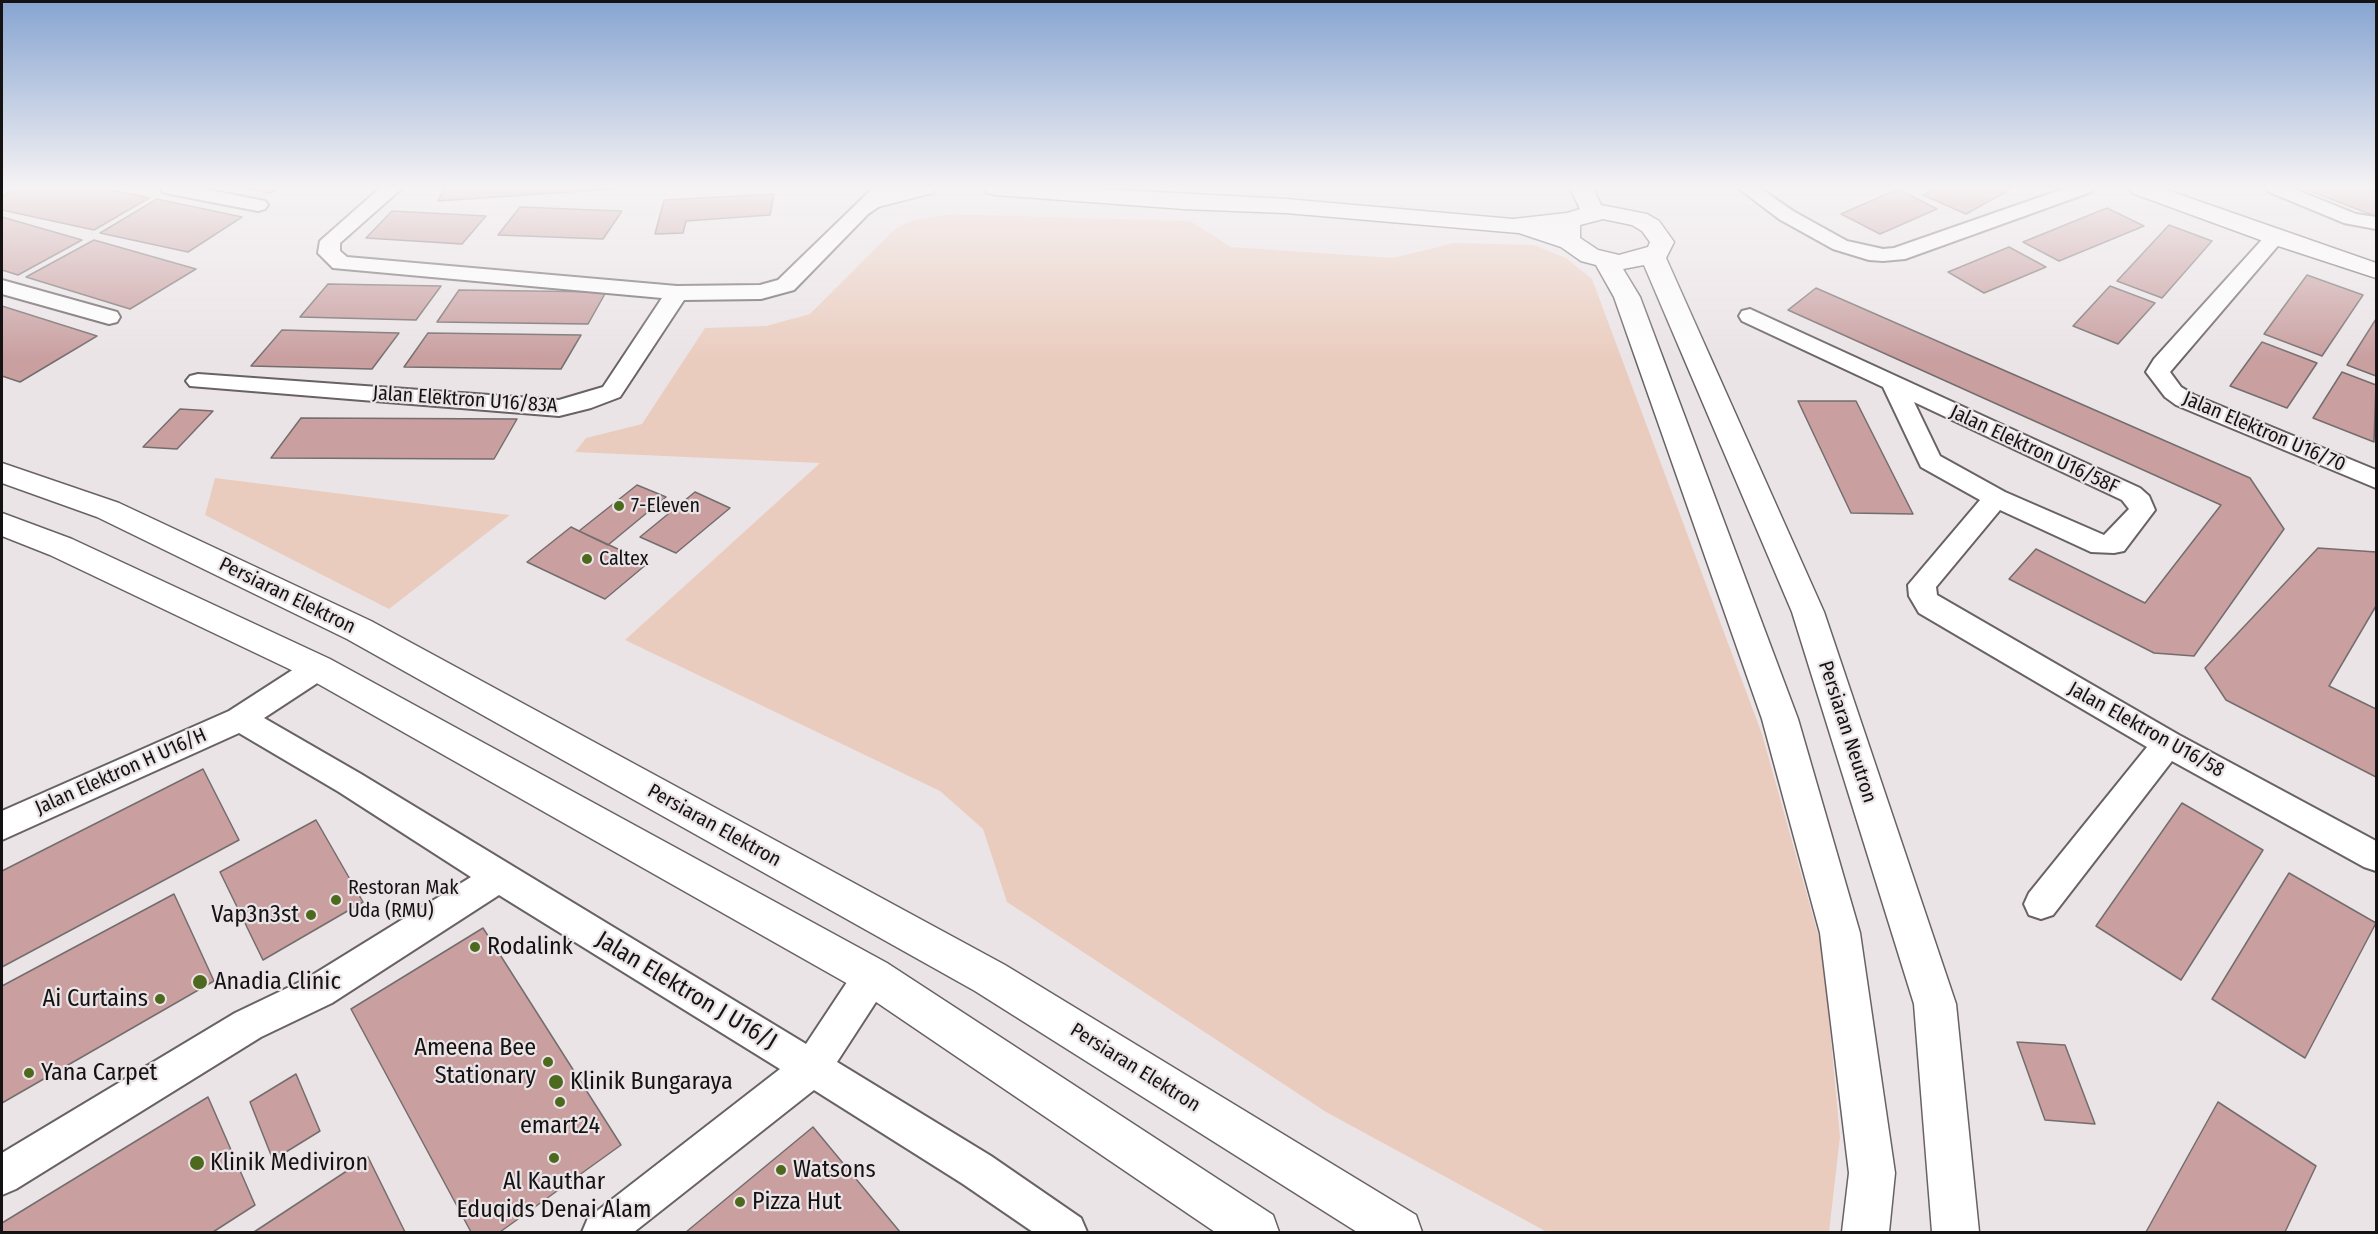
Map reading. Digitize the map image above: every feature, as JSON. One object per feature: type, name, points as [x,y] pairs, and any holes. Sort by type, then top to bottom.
[{"type":"street","points":[[330,246],[329,252],[341,263],[677,293],[761,292],[786,285],[825,246]]},
{"type":"street","points":[[1582,246],[1584,253],[1606,260],[1632,262],[1653,256],[1661,246]]},
{"type":"street","points":[[1839,246],[1869,254],[1883,255],[1897,254],[1921,246]]},
{"type":"street","name":"Jalan Elektron U16/70","points":[[2267,246],[2162,364],[2158,372],[2173,392],[2185,400],[2376,480]]},
{"type":"street","points":[[2301,246],[2376,271]]},
{"type":"street","name":"Persiaran Neutron","points":[[1653,256],[1808,612],[1935,1004],[1956,1233]]},
{"type":"street","points":[[1606,260],[1627,297],[1780,719],[1840,933],[1872,1173],[1866,1233]]},
{"type":"street","points":[[2,287],[109,316]]},
{"type":"street","name":"Jalan Elektron U16/83A","points":[[198,381],[559,408],[582,404],[612,392],[677,293]]},
{"type":"street","name":"Jalan Elektron U16/58F","points":[[1750,316],[1893,385],[2131,494],[2140,502],[2142,510],[2114,544],[2100,544],[1996,498],[1930,460],[1923,451],[1893,385]]},
{"type":"street","name":"Persiaran Elektron","points":[[2,473],[108,510],[368,635],[990,978],[1399,1233]]},
{"type":"street","name":"Jalan Elektron U16/58","points":[[1996,498],[1922,585],[1923,596],[1929,606],[2168,744],[2376,857]]},
{"type":"street","points":[[2,524],[61,547],[318,668],[872,976],[1256,1233]]},
{"type":"street","name":"Jalan Elektron H U16/H","points":[[2,826],[240,719],[318,668]]},
{"type":"street","name":"Jalan Elektron J U16/J","points":[[240,719],[350,783],[977,1170],[1067,1233]]},
{"type":"street","points":[[2041,904],[2168,744]]},
{"type":"street","points":[[2,1175],[248,1025],[319,991],[499,877]]},
{"type":"street","points":[[602,1233],[812,1068],[872,976]]},
{"type":"shaded area","points":[[878,246],[1229,246],[1393,258],[1443,246],[1535,246],[1566,258],[1592,279],[1762,734],[1823,952],[1840,1137],[1829,1232],[1547,1232],[1326,1112],[1007,902],[983,829],[940,791],[625,640],[820,463],[575,452],[586,438],[642,424],[705,328],[766,326],[810,314]]},
{"type":"shaded area","points":[[215,478],[510,515],[389,609],[205,515]]},
{"type":"building","points":[[2,246],[72,246],[18,275],[2,270]]},
{"type":"building","points":[[84,246],[114,246],[196,269],[130,309],[26,277]]},
{"type":"building","points":[[158,246],[198,246],[188,252]]},
{"type":"building","points":[[2030,246],[2096,246],[2059,261]]},
{"type":"building","points":[[2150,246],[2208,246],[2162,298],[2117,281]]},
{"type":"building","points":[[2009,247],[2046,267],[1984,293],[1948,272]]},
{"type":"building","points":[[2307,275],[2363,295],[2322,356],[2264,334]]},
{"type":"building","points":[[328,284],[441,286],[416,320],[300,317]]},
{"type":"building","points":[[2110,286],[2155,303],[2118,344],[2073,326]]},
{"type":"building","points":[[1816,288],[2250,478],[2284,529],[2194,656],[2154,653],[2009,579],[2036,549],[2145,603],[2221,505],[1788,310]]},
{"type":"building","points":[[459,290],[606,292],[588,324],[437,322]]},
{"type":"building","points":[[2,306],[97,336],[20,382],[2,376]]},
{"type":"building","points":[[2376,319],[2376,376],[2347,365]]},
{"type":"building","points":[[282,330],[399,333],[372,369],[251,366]]},
{"type":"building","points":[[428,333],[581,335],[561,369],[404,367]]},
{"type":"building","points":[[2262,342],[2317,363],[2287,408],[2230,386]]},
{"type":"building","points":[[2342,372],[2376,385],[2374,442],[2313,418]]},
{"type":"building","points":[[1798,401],[1856,401],[1913,514],[1851,513]]},
{"type":"building","points":[[180,409],[213,411],[177,449],[143,447]]},
{"type":"building","points":[[301,418],[517,419],[494,459],[271,458]]},
{"type":"building","points":[[637,485],[666,497],[608,545],[579,531]]},
{"type":"building","points":[[695,492],[730,508],[676,553],[640,537]]},
{"type":"building","points":[[571,527],[648,563],[605,599],[527,562]]},
{"type":"building","points":[[2318,548],[2376,552],[2376,606],[2329,686],[2376,709],[2376,777],[2226,700],[2205,668]]},
{"type":"building","points":[[203,769],[239,840],[2,967],[2,871]]},
{"type":"building","points":[[2182,803],[2263,850],[2181,980],[2096,926]]},
{"type":"building","points":[[316,820],[363,902],[263,960],[220,872]]},
{"type":"building","points":[[2289,873],[2376,923],[2305,1058],[2212,999]]},
{"type":"building","points":[[174,894],[214,981],[2,1103],[2,986]]},
{"type":"building","points":[[483,928],[621,1145],[500,1232],[471,1232],[351,1009]]},
{"type":"building","points":[[2017,1042],[2065,1045],[2095,1124],[2045,1120]]},
{"type":"building","points":[[296,1074],[320,1131],[273,1160],[250,1102]]},
{"type":"building","points":[[208,1097],[255,1205],[213,1232],[2,1232],[2,1223]]},
{"type":"building","points":[[2218,1102],[2316,1166],[2285,1232],[2146,1232]]},
{"type":"building","points":[[813,1127],[900,1232],[686,1232]]},
{"type":"building","points":[[368,1157],[405,1232],[254,1232]]},
{"type":"place","name":"7-Eleven","points":[[619,506]]},
{"type":"place","name":"Caltex","points":[[587,559]]},
{"type":"place","name":"Restoran Mak Uda (RMU)","points":[[336,900]]},
{"type":"place","name":"Vap3n3st","points":[[311,915]]},
{"type":"place","name":"Rodalink","points":[[475,947]]},
{"type":"place","name":"Anadia Clinic","points":[[200,982]]},
{"type":"place","name":"Ai Curtains","points":[[160,999]]},
{"type":"place","name":"Ameena Bee Stationary","points":[[548,1062]]},
{"type":"place","name":"Yana Carpet","points":[[29,1073]]},
{"type":"place","name":"Klinik Bungaraya","points":[[556,1082]]},
{"type":"place","name":"emart24","points":[[560,1102]]},
{"type":"place","name":"Al Kauthar Eduqids Denai Alam","points":[[554,1158]]},
{"type":"place","name":"Klinik Mediviron","points":[[197,1163]]},
{"type":"place","name":"Watsons","points":[[781,1170]]},
{"type":"place","name":"Pizza Hut","points":[[740,1202]]}]
